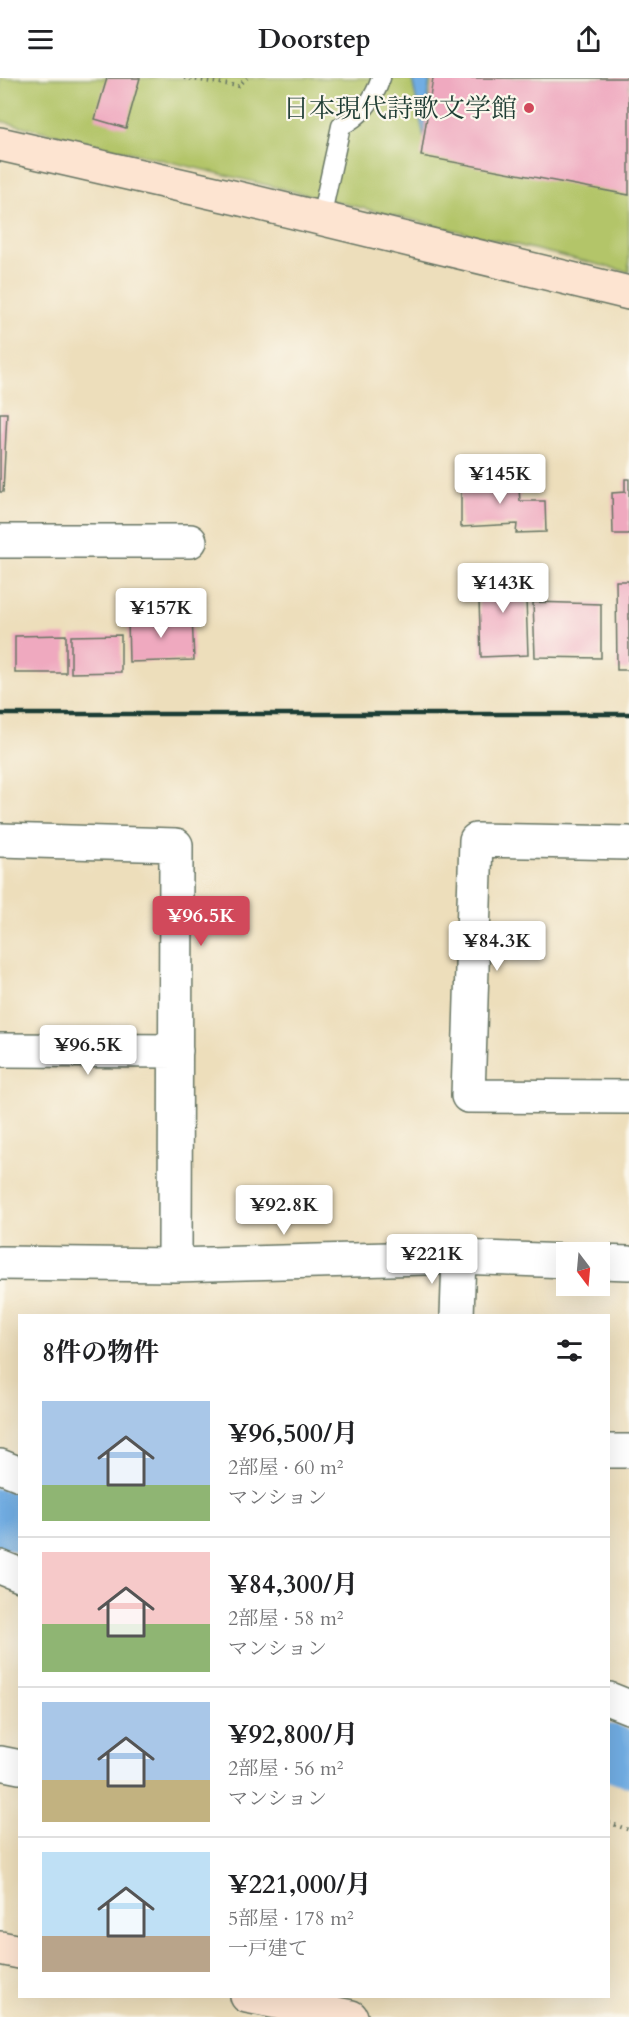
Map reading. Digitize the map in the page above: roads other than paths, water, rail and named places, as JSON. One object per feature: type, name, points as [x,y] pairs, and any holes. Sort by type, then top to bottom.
[{"type":"street","points":[[0,144],[321,218],[629,293]]},
{"type":"street","points":[[0,541],[190,541]]},
{"type":"street","points":[[0,840],[176,845],[175,1265]]},
{"type":"street","points":[[629,843],[476,840],[468,1095],[629,1097]]},
{"type":"street","points":[[0,1050],[176,1051]]},
{"type":"street","points":[[457,1314],[459,1257]]},
{"type":"street","points":[[0,1263],[175,1265],[459,1257],[556,1261]]},
{"type":"street","points":[[610,1262],[629,1263]]},
{"type":"street","points":[[610,1450],[629,1451]]},
{"type":"street","points":[[0,1466],[18,1473]]},
{"type":"street","points":[[0,1567],[18,1574]]},
{"type":"street","points":[[610,1699],[629,1707]]},
{"type":"street","points":[[0,1763],[18,1767]]},
{"type":"street","points":[[0,1948],[18,1952]]},
{"type":"street","points":[[257,1998],[351,2017]]},
{"type":"lane","points":[[321,218],[341,126],[352,121],[374,97],[381,78]]},
{"type":"water","points":[[412,78],[430,78],[424,138]]},
{"type":"waterway","points":[[0,1517],[18,1523]]},
{"type":"waterway","points":[[610,1752],[629,1759]]},
{"type":"railway","points":[[0,714],[629,714]]},
{"type":"place","name":"日本現代詩歌文学館","points":[[529,108]]}]
